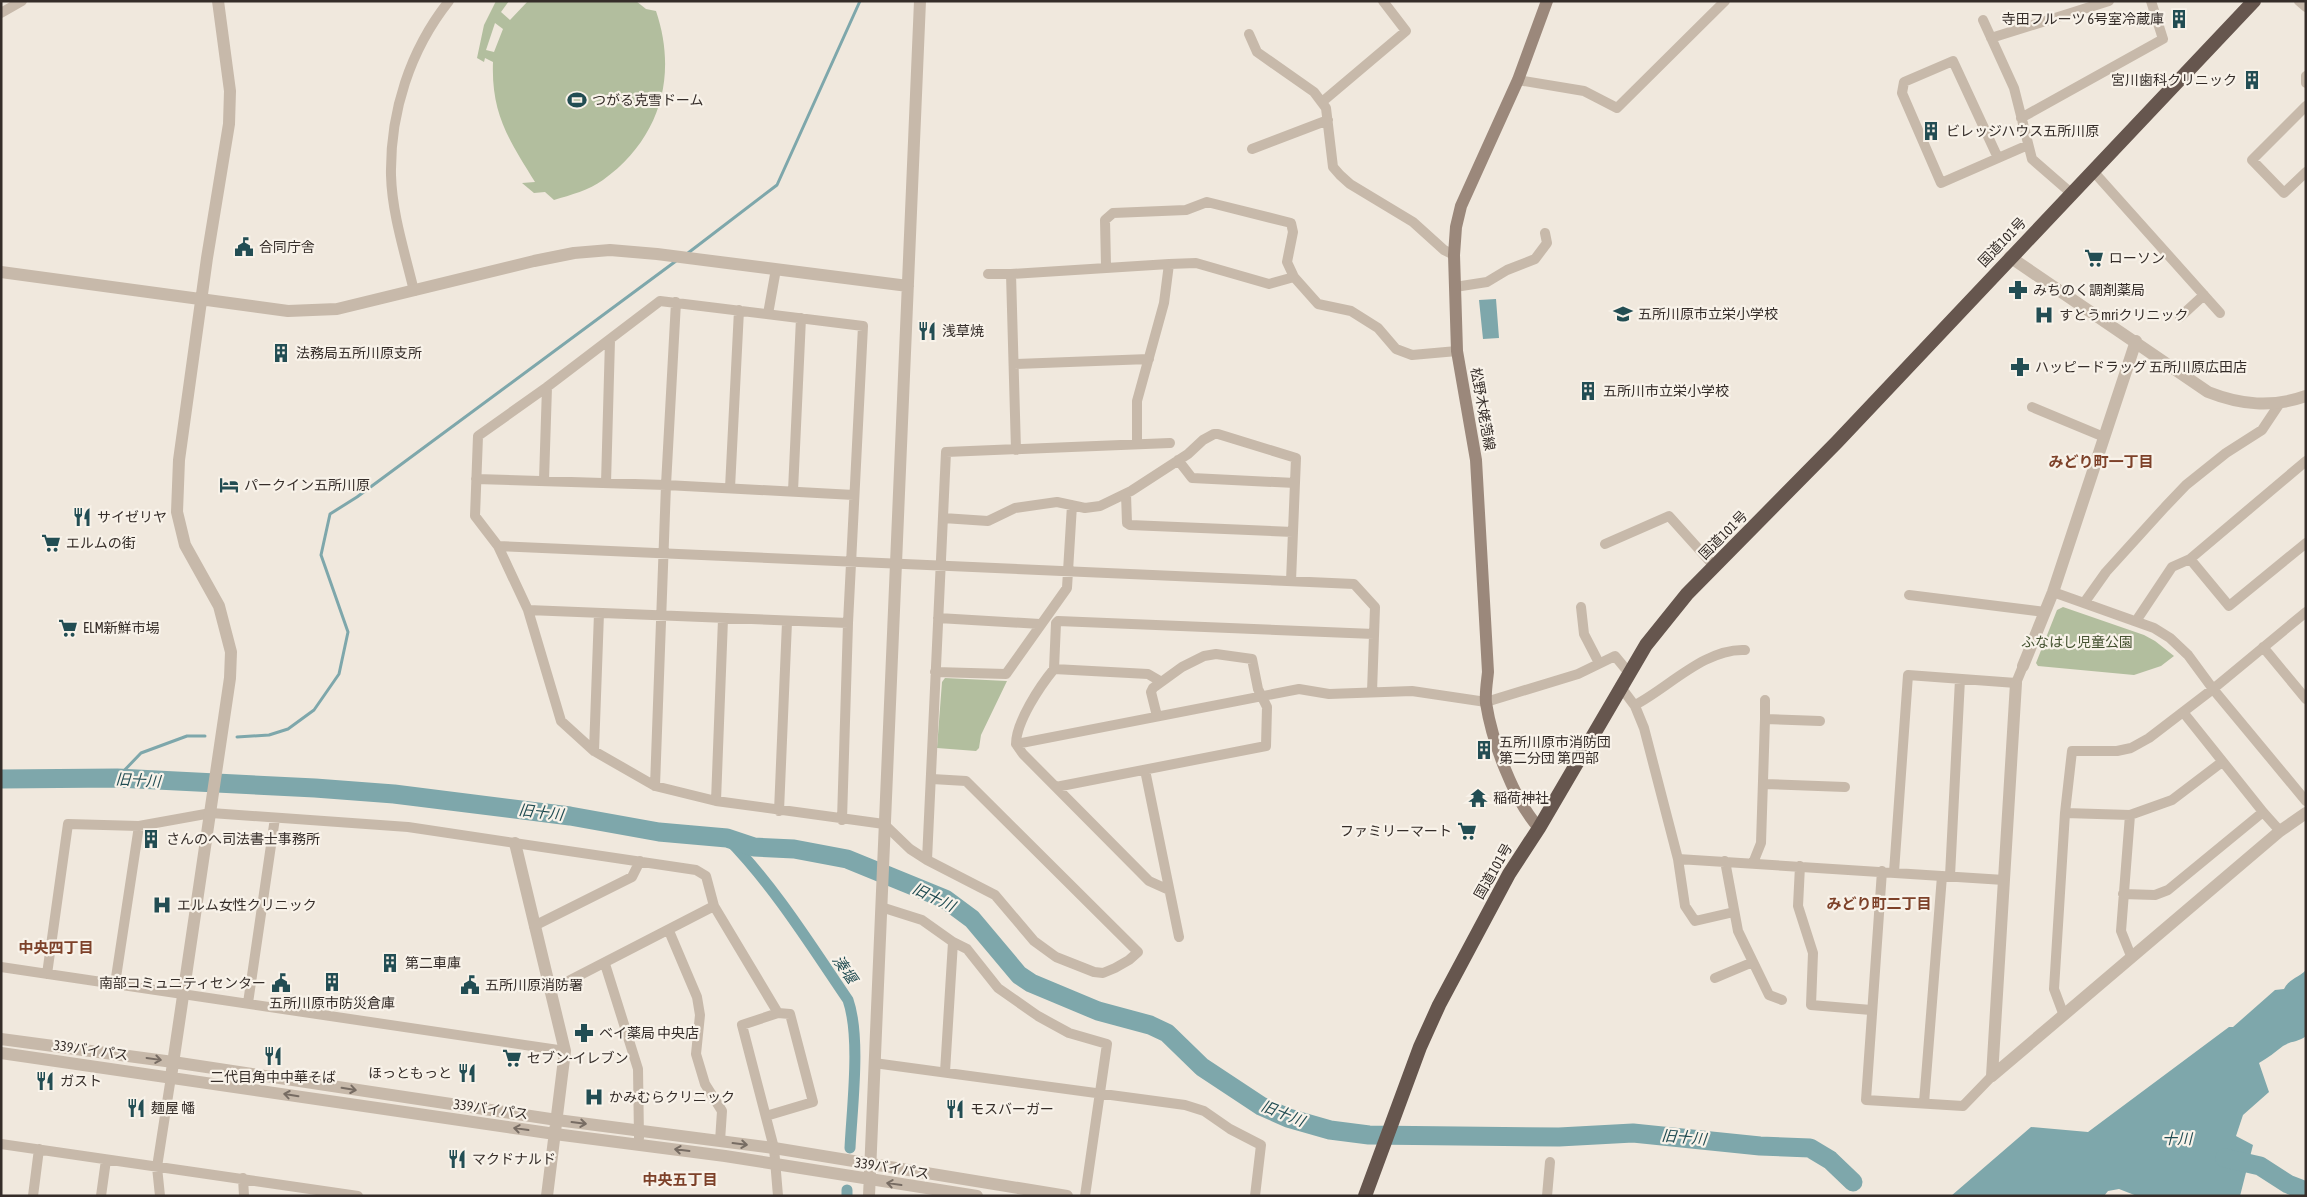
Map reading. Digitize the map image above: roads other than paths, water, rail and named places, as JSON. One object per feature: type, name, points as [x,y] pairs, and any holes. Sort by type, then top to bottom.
[{"type":"highway","name":"国道101号","points":[[1365,1196],[1438,1005],[1509,874],[1539,828],[1620,686],[1652,637],[1687,594],[1837,442],[2254,1]]},
{"type":"main road","name":"松野木姥萢線","points":[[1539,828],[1530,818],[1499,757],[1486,702],[1488,672],[1476,460],[1457,351],[1454,255],[1456,227],[1461,206],[1518,80],[1547,1]]},
{"type":"street","points":[[160,1196],[157,1167],[226,716],[231,652],[219,606],[185,545],[177,512],[179,460],[229,124],[230,91],[218,1]]},
{"type":"street","points":[[414,291],[394,206],[391,175],[393,142],[397,109],[407,74],[421,43],[449,1]]},
{"type":"street","points":[[868,1196],[920,1]]},
{"type":"street","points":[[1322,102],[1406,31],[1383,1]]},
{"type":"street","points":[[1518,80],[1584,91],[1617,108],[1725,1]]},
{"type":"street","points":[[1991,38],[2109,1]]},
{"type":"street","points":[[2021,118],[2163,39],[2151,1]]},
{"type":"street","points":[[2300,1],[2306,7]]},
{"type":"street","points":[[1,13],[16,3]]},
{"type":"street","points":[[1984,20],[2014,88],[2032,159],[2071,193]]},
{"type":"street","points":[[1250,34],[1257,52],[1314,92],[1326,108],[1333,167],[1340,175],[1350,184],[1413,222],[1444,250],[1454,255]]},
{"type":"street","points":[[1998,158],[1953,61],[1904,82],[1902,93],[1941,183],[2028,145]]},
{"type":"street","points":[[2306,76],[2306,83]]},
{"type":"street","points":[[2306,106],[2252,160],[2284,193],[2306,172]]},
{"type":"street","points":[[1252,149],[1328,120]]},
{"type":"street","points":[[2093,171],[2220,313]]},
{"type":"street","points":[[1106,266],[1105,220],[1113,213],[1186,210],[1207,202],[1291,223],[1293,232],[1288,262],[1294,277],[1318,304],[1352,311],[1378,328],[1396,349],[1412,355],[1457,351]]},
{"type":"street","points":[[1455,287],[1487,282],[1507,270],[1535,259],[1547,243],[1545,233]]},
{"type":"street","points":[[1,272],[202,301],[288,311],[337,309],[574,253],[610,250],[658,254],[908,286]]},
{"type":"street","points":[[2010,257],[2136,341],[2208,392],[2243,403],[2262,405],[2280,403],[2306,396]]},
{"type":"street","points":[[988,274],[1196,262],[1269,284],[1294,277]]},
{"type":"street","points":[[1137,443],[1136,400],[1164,303],[1169,264]]},
{"type":"street","points":[[768,314],[776,269]]},
{"type":"street","points":[[1011,274],[1016,450]]},
{"type":"street","points":[[2180,318],[2204,295]]},
{"type":"street","points":[[842,820],[848,624],[863,326],[660,301],[548,387],[478,436],[475,516],[498,546],[528,610],[561,721],[594,751],[655,786],[716,801],[842,820],[884,824],[910,849],[927,860],[995,894],[1034,941],[1056,957],[1094,972],[1103,973],[1129,960],[1138,952],[966,781],[932,779]]},
{"type":"street","points":[[655,786],[663,553],[676,302]]},
{"type":"street","points":[[730,488],[739,310]]},
{"type":"street","points":[[793,491],[801,318]]},
{"type":"street","points":[[606,483],[610,340]]},
{"type":"street","points":[[1992,1076],[2016,683],[2053,592],[2136,341]]},
{"type":"street","points":[[1014,364],[1149,359]]},
{"type":"street","points":[[544,480],[548,387]]},
{"type":"street","points":[[2084,603],[2106,572],[2175,496],[2226,453],[2262,430],[2280,403]]},
{"type":"street","points":[[2032,407],[2104,438]]},
{"type":"street","points":[[943,518],[988,520],[1015,508],[1057,502],[1085,508],[1100,506],[1126,494],[1212,435],[1218,434],[1296,458],[1291,581]]},
{"type":"street","points":[[927,860],[946,452],[1170,443]]},
{"type":"street","points":[[1178,460],[1192,478],[1295,483]]},
{"type":"street","points":[[2136,621],[2172,567],[2190,559],[2306,461]]},
{"type":"street","points":[[476,479],[666,485],[854,495]]},
{"type":"street","points":[[1126,494],[1128,523],[1130,525],[1293,532]]},
{"type":"street","points":[[936,672],[1006,674],[1067,588],[1072,505]]},
{"type":"street","points":[[1605,544],[1668,516],[1714,566]]},
{"type":"street","points":[[2190,559],[2228,606],[2306,543]]},
{"type":"street","points":[[498,546],[1356,585],[1375,607],[1372,692]]},
{"type":"street","points":[[2053,592],[2136,621],[2170,638],[2188,655],[2213,689],[2306,801]]},
{"type":"street","points":[[1909,595],[2045,612]]},
{"type":"street","points":[[1581,607],[1584,634],[1599,663]]},
{"type":"street","points":[[528,610],[848,624]]},
{"type":"street","points":[[2063,1013],[2054,989],[2065,813],[2072,750],[2117,752],[2131,748],[2149,738],[2213,689],[2262,646],[2306,612]]},
{"type":"street","points":[[594,751],[599,613]]},
{"type":"street","points":[[938,618],[1040,624]]},
{"type":"street","points":[[716,801],[723,619]]},
{"type":"street","points":[[1016,744],[1018,732],[1035,697],[1054,669],[1056,623],[1058,620],[1374,634]]},
{"type":"street","points":[[779,811],[787,622]]},
{"type":"street","points":[[2262,646],[2305,696]]},
{"type":"street","points":[[1635,705],[1652,696],[1670,681],[1720,653],[1745,650]]},
{"type":"street","points":[[1056,787],[1266,746],[1267,707],[1260,696],[1252,659],[1216,654],[1204,656],[1160,681],[1151,692],[1157,716]]},
{"type":"street","points":[[1016,744],[1299,689],[1329,694],[1372,692],[1431,693],[1486,702],[1578,674],[1615,656],[1629,673]]},
{"type":"street","points":[[1054,669],[1148,674],[1160,681]]},
{"type":"street","points":[[1894,872],[1908,675],[2016,683]]},
{"type":"street","points":[[1924,1103],[1946,876],[1960,679]]},
{"type":"street","points":[[1620,686],[1635,705],[1644,728],[1678,859],[1685,906],[1695,921],[1734,912]]},
{"type":"street","points":[[1753,863],[1761,843],[1765,700]]},
{"type":"street","points":[[2183,712],[2280,831]]},
{"type":"street","points":[[1765,719],[1820,721]]},
{"type":"street","points":[[1016,744],[1149,881],[1169,890]]},
{"type":"street","points":[[2065,813],[2130,815],[2172,800],[2222,762]]},
{"type":"street","points":[[1145,770],[1179,937]]},
{"type":"street","points":[[1764,784],[1845,787]]},
{"type":"street","points":[[47,974],[68,824],[139,826],[212,810],[275,818],[408,827],[696,870],[706,876],[714,906],[778,1013]]},
{"type":"street","points":[[2123,894],[2155,895],[2168,890],[2263,812]]},
{"type":"street","points":[[1882,871],[1866,1100],[1963,1106],[1992,1076],[2063,1013],[2280,831],[2306,813]]},
{"type":"street","points":[[2130,815],[2121,931],[2131,956]]},
{"type":"street","points":[[248,1003],[275,818]]},
{"type":"street","points":[[115,984],[139,826]]},
{"type":"street","points":[[514,843],[565,1051],[547,1196]]},
{"type":"street","points":[[1678,859],[2004,880]]},
{"type":"street","points":[[534,926],[632,877],[640,861]]},
{"type":"street","points":[[1725,861],[1738,931],[1769,995],[1782,1000]]},
{"type":"street","points":[[1800,866],[1798,906],[1813,953],[1811,1004],[1871,1010]]},
{"type":"street","points":[[881,901],[922,920],[953,942],[967,949],[998,988],[1038,1016],[1069,1033],[1107,1044],[1085,1196]]},
{"type":"street","points":[[551,990],[605,964],[714,906]]},
{"type":"street","points":[[669,931],[697,997],[700,1015],[696,1054],[705,1084],[722,1111],[720,1141]]},
{"type":"street","points":[[945,1072],[953,942]]},
{"type":"street","points":[[1715,978],[1753,962]]},
{"type":"street","points":[[605,964],[638,1069],[638,1145]]},
{"type":"street","points":[[1,967],[565,1051]]},
{"type":"street","points":[[766,1116],[813,1102],[790,1014],[778,1013],[742,1025],[774,1148],[778,1196]]},
{"type":"street","points":[[1,1039],[173,1062],[557,1120],[774,1148],[1067,1196]]},
{"type":"street","name":"339バイパス","points":[[1,1053],[555,1134],[776,1164],[977,1196]]},
{"type":"street","points":[[874,1063],[1185,1105],[1204,1111],[1230,1129],[1261,1145],[1255,1196]]},
{"type":"street","points":[[1,1144],[358,1196]]},
{"type":"street","points":[[33,1196],[40,1149]]},
{"type":"street","points":[[101,1196],[106,1160]]},
{"type":"street","points":[[1547,1196],[1550,1162]]},
{"type":"street","points":[[243,1178],[244,1196]]},
{"type":"water","points":[[1496,299],[1499,338],[1483,339],[1479,300]]},
{"type":"water","name":"十川","points":[[2306,970],[2306,1036],[2286,1044],[2259,1063],[2269,1092],[2243,1115],[2236,1136],[2253,1145],[2240,1196],[2137,1196],[2119,1189],[2108,1191],[2104,1196],[1951,1196],[2031,1127],[2088,1132],[2229,1027],[2233,1027],[2275,990],[2284,989],[2288,983]]},
{"type":"waterway","points":[[688,253],[777,185],[860,1]]},
{"type":"waterway","points":[[237,737],[269,735],[288,729],[314,710],[339,674],[348,632],[321,555],[330,514],[357,497],[676,261]]},
{"type":"waterway","points":[[117,778],[141,753],[187,736],[205,736]]},
{"type":"waterway","name":"旧十川","points":[[1,779],[117,778],[394,794],[570,816],[659,832],[727,838],[754,847],[794,849],[847,859],[945,899],[972,919],[1019,975],[1031,983],[1098,1011],[1150,1025],[1167,1033],[1202,1067],[1261,1106],[1288,1118],[1330,1130],[1369,1135],[1559,1137],[1633,1133],[1760,1146],[1810,1148],[1830,1160],[1853,1182]]},
{"type":"waterway","name":"湊堰","points":[[727,838],[776,896],[848,1000],[852,1015],[855,1052],[850,1148]]},
{"type":"waterway","points":[[2225,1158],[2260,1166],[2288,1184],[2306,1191]]},
{"type":"waterway","name":"湊堰","points":[[847,1190],[847,1196]]},
{"type":"place","name":"寺田フルーツ 6号室冷蔵庫","points":[[2179,19]]},
{"type":"place","name":"宮川歯科クリニック","points":[[2252,80]]},
{"type":"place","name":"つがる克雪ドーム","points":[[577,100]]},
{"type":"place","name":"ビレッジハウス五所川原","points":[[1931,131]]},
{"type":"place","name":"合同庁舎","points":[[244,247]]},
{"type":"place","name":"ローソン","points":[[2094,258]]},
{"type":"place","name":"みちのく調剤薬局","points":[[2018,290]]},
{"type":"place","name":"五所川原市立栄小学校","points":[[1623,314]]},
{"type":"place","name":"すとうmriクリニック","points":[[2044,315]]},
{"type":"place","name":"浅草焼","points":[[927,331]]},
{"type":"place","name":"法務局五所川原支所","points":[[281,353]]},
{"type":"place","name":"ハッピードラッグ 五所川原広田店","points":[[2020,367]]},
{"type":"place","name":"五所川市立栄小学校","points":[[1588,391]]},
{"type":"place","name":"パークイン五所川原","points":[[229,485]]},
{"type":"place","name":"サイゼリヤ","points":[[82,517]]},
{"type":"place","name":"エルムの街","points":[[51,543]]},
{"type":"place","name":"ELM新鮮市場","points":[[68,628]]},
{"type":"place","name":"五所川原市消防団 第二分団 第四部","points":[[1484,750]]},
{"type":"place","name":"稲荷神社","points":[[1478,798]]},
{"type":"place","name":"ファミリーマート","points":[[1467,831]]},
{"type":"place","name":"さんのへ司法書士事務所","points":[[151,839]]},
{"type":"place","name":"エルム女性クリニック","points":[[162,905]]},
{"type":"place","name":"第二車庫","points":[[390,963]]},
{"type":"place","name":"五所川原市防災倉庫","points":[[332,982]]},
{"type":"place","name":"南部コミュニティセンター","points":[[281,983]]},
{"type":"place","name":"五所川原消防署","points":[[470,985]]},
{"type":"place","name":"ベイ薬局 中央店","points":[[584,1033]]},
{"type":"place","name":"二代目角中中華そば","points":[[273,1056]]},
{"type":"place","name":"セブン-イレブン","points":[[512,1058]]},
{"type":"place","name":"ほっともっと","points":[[467,1073]]},
{"type":"place","name":"ガスト","points":[[45,1081]]},
{"type":"place","name":"かみむらクリニック","points":[[594,1097]]},
{"type":"place","name":"麺屋 幡","points":[[136,1108]]},
{"type":"place","name":"モスバーガー","points":[[955,1109]]},
{"type":"place","name":"マクドナルド","points":[[457,1159]]},
{"type":"district","name":"みどり町一丁目","points":[[2101,461]]},
{"type":"district","name":"みどり町二丁目","points":[[1879,903]]},
{"type":"district","name":"中央四丁目","points":[[56,947]]},
{"type":"district","name":"中央五丁目","points":[[680,1179]]},
{"type":"park label","name":"ふなはし児童公園","points":[[2077,642]]}]
